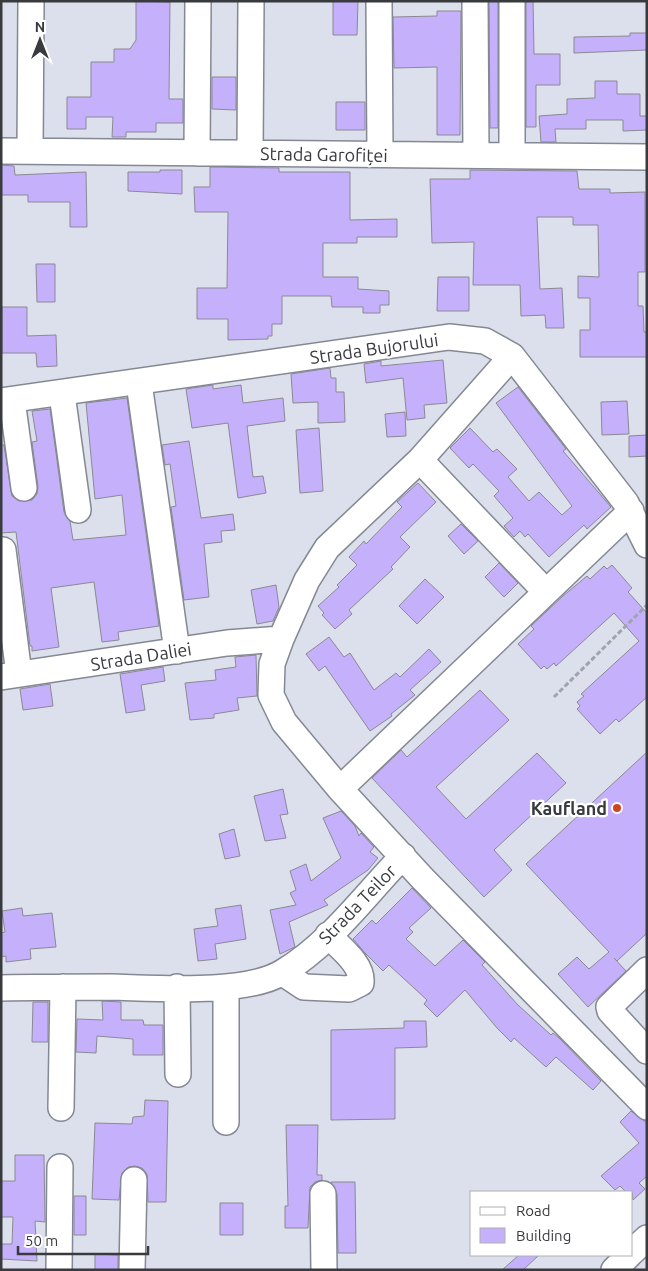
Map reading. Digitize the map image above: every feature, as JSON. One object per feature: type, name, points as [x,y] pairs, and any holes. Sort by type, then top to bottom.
[{"type":"street","points":[[30,151],[31,1]]},
{"type":"street","points":[[197,153],[198,1]]},
{"type":"street","points":[[250,153],[251,1]]},
{"type":"street","points":[[379,1],[380,154]]},
{"type":"street","points":[[475,1],[476,155]]},
{"type":"street","points":[[512,1],[512,156]]},
{"type":"street","name":"Strada Garofiței","points":[[1,151],[647,157]]},
{"type":"street","name":"Strada Bujorului","points":[[7,401],[450,337],[485,341],[512,356],[631,511],[647,545]]},
{"type":"street","points":[[403,856],[340,789],[284,722],[274,705],[270,678],[272,664],[307,580],[327,548],[420,460],[512,356]]},
{"type":"street","points":[[139,383],[177,651]]},
{"type":"street","points":[[62,394],[78,510]]},
{"type":"street","points":[[7,401],[24,488]]},
{"type":"street","points":[[420,460],[546,592]]},
{"type":"street","points":[[340,789],[631,511]]},
{"type":"street","points":[[3,550],[10,675]]},
{"type":"street","name":"Strada Daliei","points":[[10,675],[227,642],[281,639]]},
{"type":"street","name":"Strada Teilor","points":[[1,988],[177,988],[256,984],[282,973],[298,962],[328,934],[403,856],[647,1107]]},
{"type":"street","points":[[282,973],[304,987],[349,989],[362,983],[362,976],[358,967],[328,934]]},
{"type":"street","points":[[647,970],[609,1007],[610,1011],[647,1051]]},
{"type":"street","points":[[61,1108],[63,987]]},
{"type":"street","points":[[226,987],[226,1122]]},
{"type":"street","points":[[177,988],[178,1074]]},
{"type":"street","points":[[59,1270],[60,1167]]},
{"type":"street","points":[[132,1270],[134,1180]]},
{"type":"street","points":[[323,1194],[324,1270]]},
{"type":"street","points":[[633,1251],[647,1238]]},
{"type":"street","points":[[614,1270],[628,1256]]},
{"type":"path","points":[[554,697],[647,605]]},
{"type":"building","points":[[136,1],[170,2],[169,99],[183,99],[183,123],[156,123],[156,132],[126,132],[126,137],[112,137],[113,117],[86,117],[86,129],[67,129],[67,97],[91,97],[91,62],[114,62],[114,49],[130,49],[136,40]]},
{"type":"building","points":[[333,1],[358,1],[357,35],[333,35]]},
{"type":"building","points":[[489,1],[498,1],[498,128],[490,128]]},
{"type":"building","points":[[526,1],[533,1],[534,54],[560,54],[560,85],[536,85],[536,127],[526,127]]},
{"type":"building","points":[[437,11],[461,11],[460,135],[437,135],[437,67],[394,68],[393,17],[437,16]]},
{"type":"building","points":[[630,33],[647,33],[647,50],[574,53],[574,37],[630,36]]},
{"type":"building","points":[[212,77],[236,77],[236,110],[212,109]]},
{"type":"building","points":[[595,81],[617,81],[617,94],[640,94],[640,116],[647,116],[647,130],[623,131],[623,120],[586,120],[586,129],[555,129],[556,142],[541,142],[539,116],[567,114],[567,99],[595,98]]},
{"type":"building","points":[[336,102],[365,102],[365,130],[336,130]]},
{"type":"building","points":[[1,165],[14,166],[15,175],[86,172],[87,227],[70,227],[70,202],[28,202],[28,195],[1,195]]},
{"type":"building","points":[[210,167],[279,168],[279,172],[350,172],[350,220],[397,219],[397,237],[357,237],[357,243],[323,243],[323,277],[358,277],[358,289],[389,291],[389,305],[380,305],[380,313],[363,313],[363,307],[332,307],[331,296],[282,296],[282,324],[272,324],[272,336],[268,336],[268,339],[228,340],[228,319],[197,319],[197,288],[227,288],[228,212],[195,212],[194,187],[210,187]]},
{"type":"building","points":[[160,170],[182,170],[182,194],[128,191],[128,172],[160,172]]},
{"type":"building","points":[[470,170],[577,171],[579,189],[610,189],[610,193],[645,192],[645,272],[638,272],[638,306],[643,306],[644,332],[647,332],[647,357],[580,357],[580,330],[590,330],[590,298],[578,298],[578,276],[599,277],[598,225],[573,225],[573,217],[537,217],[540,289],[562,288],[564,328],[546,328],[545,315],[521,316],[520,285],[473,285],[474,242],[432,243],[430,179],[470,179]]},
{"type":"building","points":[[36,264],[55,264],[55,302],[37,302]]},
{"type":"building","points":[[438,277],[469,277],[469,311],[437,311]]},
{"type":"building","points":[[2,307],[27,307],[27,336],[56,335],[57,366],[37,367],[36,353],[2,353]]},
{"type":"building","points":[[443,360],[447,403],[424,405],[425,418],[407,420],[403,378],[366,383],[364,364],[381,361],[381,366]]},
{"type":"building","points":[[330,368],[331,378],[336,378],[336,392],[344,392],[345,422],[318,423],[318,402],[293,403],[291,374]]},
{"type":"building","points":[[213,385],[213,389],[241,385],[243,403],[283,398],[285,421],[247,426],[253,477],[263,476],[266,493],[238,498],[228,423],[192,428],[186,389]]},
{"type":"building","points":[[518,387],[566,449],[563,451],[611,507],[587,529],[584,525],[549,557],[528,534],[525,537],[520,531],[514,537],[504,526],[513,518],[494,496],[499,491],[473,464],[469,468],[450,448],[470,428],[493,452],[497,449],[517,469],[508,477],[529,501],[539,492],[562,515],[572,506],[496,403]]},
{"type":"building","points":[[127,398],[159,626],[118,632],[119,640],[102,642],[94,582],[51,588],[59,647],[32,651],[16,532],[1,533],[1,445],[4,445],[12,496],[19,501],[32,500],[37,494],[38,487],[32,442],[37,441],[32,411],[50,409],[64,512],[70,521],[73,540],[126,535],[122,495],[95,499],[86,403]]},
{"type":"building","points":[[627,401],[629,434],[602,435],[601,402]]},
{"type":"building","points":[[405,412],[406,436],[387,437],[385,414]]},
{"type":"building","points":[[319,428],[323,491],[300,493],[296,430]]},
{"type":"building","points":[[647,435],[647,456],[629,457],[629,436]]},
{"type":"building","points":[[189,441],[201,518],[233,514],[235,530],[221,531],[222,542],[204,544],[209,597],[184,600],[171,507],[176,506],[170,464],[165,465],[162,445]]},
{"type":"building","points":[[418,483],[436,502],[400,537],[410,547],[391,567],[393,569],[349,610],[352,614],[335,629],[322,615],[324,613],[318,606],[339,587],[337,585],[357,565],[349,557],[364,541],[366,544],[402,507],[397,502]]},
{"type":"building","points":[[461,524],[478,541],[464,554],[448,536]]},
{"type":"building","points":[[499,563],[518,583],[504,597],[485,577]]},
{"type":"building","points":[[612,565],[632,588],[628,592],[647,613],[647,697],[619,722],[616,719],[600,734],[577,709],[580,706],[577,702],[584,696],[581,694],[639,641],[614,613],[556,666],[554,663],[547,669],[544,666],[541,669],[518,644],[534,629],[531,626],[563,596],[587,576],[590,579],[604,566],[607,569]]},
{"type":"building","points":[[425,579],[444,597],[417,624],[399,606]]},
{"type":"building","points":[[276,585],[279,607],[273,621],[257,624],[251,590]]},
{"type":"building","points":[[329,637],[344,657],[350,653],[374,690],[396,673],[400,677],[429,649],[441,662],[410,690],[415,695],[391,714],[392,716],[370,731],[325,666],[319,671],[306,654]]},
{"type":"building","points":[[256,655],[257,696],[237,698],[239,710],[214,714],[214,718],[190,720],[185,683],[216,680],[215,670],[236,667],[235,657]]},
{"type":"building","points":[[163,667],[165,681],[141,685],[145,710],[126,713],[120,674]]},
{"type":"building","points":[[50,684],[53,706],[23,710],[20,689]]},
{"type":"building","points":[[480,690],[509,720],[436,787],[466,819],[537,753],[566,783],[494,850],[512,870],[484,897],[372,778],[401,750],[407,757]]},
{"type":"building","name":"Kaufland","points":[[647,752],[647,933],[617,961],[614,958],[626,971],[588,1007],[558,974],[577,957],[589,969],[609,952],[526,864]]},
{"type":"building","points":[[283,789],[288,814],[280,815],[286,838],[265,841],[254,796]]},
{"type":"building","points":[[341,811],[355,826],[359,836],[361,833],[374,847],[370,852],[378,858],[368,870],[324,900],[328,905],[289,922],[295,947],[280,954],[270,910],[296,905],[290,893],[296,890],[290,871],[306,864],[311,881],[341,858],[323,818]]},
{"type":"building","points":[[234,829],[240,856],[225,859],[219,834]]},
{"type":"building","points":[[412,888],[431,908],[409,928],[413,932],[406,939],[435,966],[463,940],[485,962],[482,965],[518,1005],[551,1035],[553,1033],[559,1038],[601,1081],[593,1090],[556,1057],[546,1067],[514,1038],[511,1042],[465,990],[437,1017],[424,1004],[427,1000],[389,965],[383,971],[366,954],[353,939],[372,920],[376,924]]},
{"type":"building","points":[[241,905],[246,939],[215,944],[217,959],[198,961],[194,929],[218,926],[215,909]]},
{"type":"building","points":[[22,908],[23,916],[52,913],[56,947],[30,949],[31,959],[6,962],[6,956],[1,957],[1,933],[5,932],[2,911]]},
{"type":"building","points":[[102,1001],[121,1002],[121,1020],[143,1020],[144,1025],[163,1025],[163,1055],[133,1055],[133,1039],[97,1036],[96,1053],[76,1052],[77,1019],[103,1020]]},
{"type":"building","points":[[33,1002],[48,1002],[48,1042],[32,1042]]},
{"type":"building","points":[[404,1021],[426,1021],[427,1047],[395,1048],[395,1119],[331,1120],[331,1030],[404,1028]]},
{"type":"building","points":[[145,1100],[168,1101],[166,1202],[148,1202],[147,1174],[142,1168],[135,1166],[128,1167],[122,1173],[119,1200],[92,1199],[95,1123],[132,1124],[133,1117],[144,1116]]},
{"type":"building","points":[[631,1111],[647,1123],[647,1176],[639,1183],[645,1189],[633,1200],[633,1191],[625,1191],[620,1186],[615,1190],[601,1176],[639,1143],[620,1122]]},
{"type":"building","points":[[286,1125],[318,1125],[317,1175],[322,1175],[322,1180],[315,1182],[310,1187],[308,1228],[285,1228],[285,1206],[288,1206]]},
{"type":"building","points":[[15,1155],[44,1155],[45,1222],[35,1221],[37,1261],[1,1259],[1,1244],[12,1244],[13,1217],[1,1217],[1,1181],[15,1181]]},
{"type":"building","points":[[331,1182],[355,1182],[356,1253],[338,1253],[337,1194]]},
{"type":"building","points":[[74,1196],[86,1196],[86,1235],[74,1235]]},
{"type":"building","points":[[220,1203],[243,1203],[243,1235],[220,1235]]},
{"type":"building","points":[[95,1254],[118,1255],[118,1270],[95,1270]]},
{"type":"building","points":[[518,1256],[538,1256],[523,1270],[502,1270]]},
{"type":"place","name":"Kaufland","points":[[617,808]]}]
